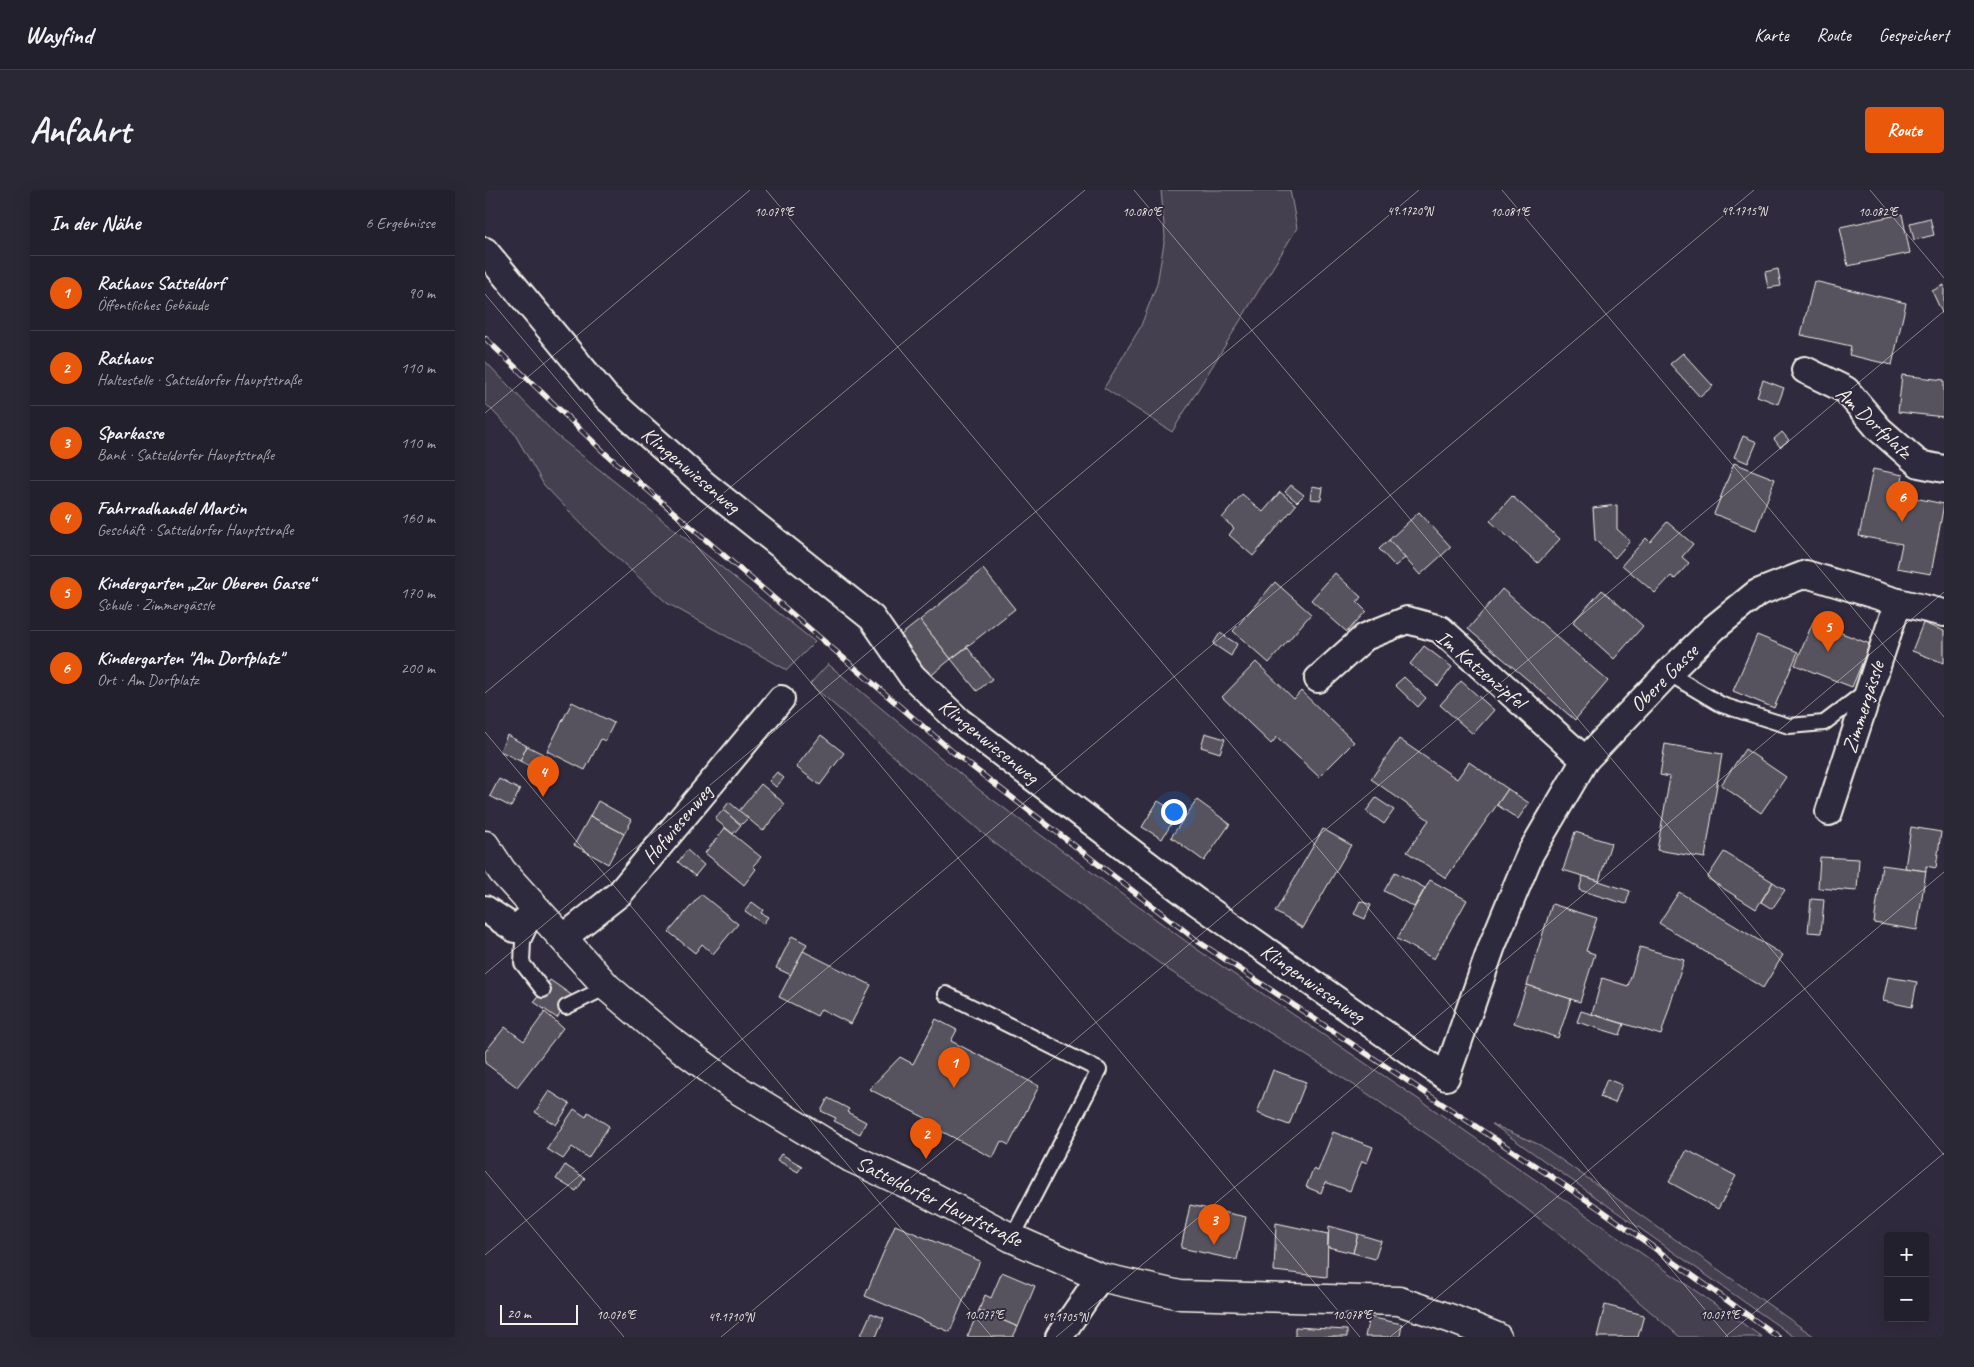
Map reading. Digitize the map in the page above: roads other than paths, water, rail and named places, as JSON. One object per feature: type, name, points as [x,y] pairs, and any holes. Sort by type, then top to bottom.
[{"type":"street","name":"Klingenwiesenweg","points":[[485,251],[606,397],[705,485],[871,618],[912,676],[959,721],[1197,902],[1445,1077],[1492,946]]},
{"type":"street","name":"Am Dorfplatz","points":[[1805,370],[1845,390],[1879,429],[1919,464],[1944,469]]},
{"type":"street","name":"Obere Gasse","points":[[1492,946],[1530,854],[1585,760],[1714,628],[1757,593],[1806,574],[1899,602],[1944,613]]},
{"type":"street","name":"Zimmergässle","points":[[1829,812],[1899,602]]},
{"type":"street","name":"Im Katzenzipfel","points":[[1318,678],[1365,637],[1407,620],[1440,629],[1585,760]]},
{"type":"street","name":"Hofwiesenweg","points":[[563,938],[620,893],[781,699]]},
{"type":"street","name":"Satteldorfer Hauptstraße","points":[[485,845],[502,871],[607,987],[667,1038],[735,1088],[851,1158],[920,1190],[1012,1238],[1100,1276],[1180,1295],[1399,1301],[1497,1337]]},
{"type":"street","points":[[485,909],[515,929],[537,911]]},
{"type":"street","points":[[1059,1337],[1100,1276]]},
{"type":"lane","points":[[1668,673],[1722,705],[1789,726],[1824,723],[1869,689]]},
{"type":"lane","points":[[537,911],[523,941],[522,963],[543,990]]},
{"type":"lane","points":[[566,1007],[607,987]]},
{"type":"lane","points":[[947,994],[1099,1070],[1012,1238]]},
{"type":"railway","points":[[485,338],[607,455],[953,752],[1199,942],[1600,1209],[1778,1337]]},
{"type":"place","name":"Kindergarten \"Am Dorfplatz\"","points":[[1902,522]]},
{"type":"place","name":"Kindergarten „Zur Oberen Gasse“","points":[[1828,652]]},
{"type":"place","name":"Fahrradhandel Martin","points":[[543,797]]},
{"type":"place","name":"Rathaus Satteldorf","points":[[954,1088]]},
{"type":"place","name":"Rathaus","points":[[926,1159]]},
{"type":"place","name":"Sparkasse","points":[[1214,1245]]}]
